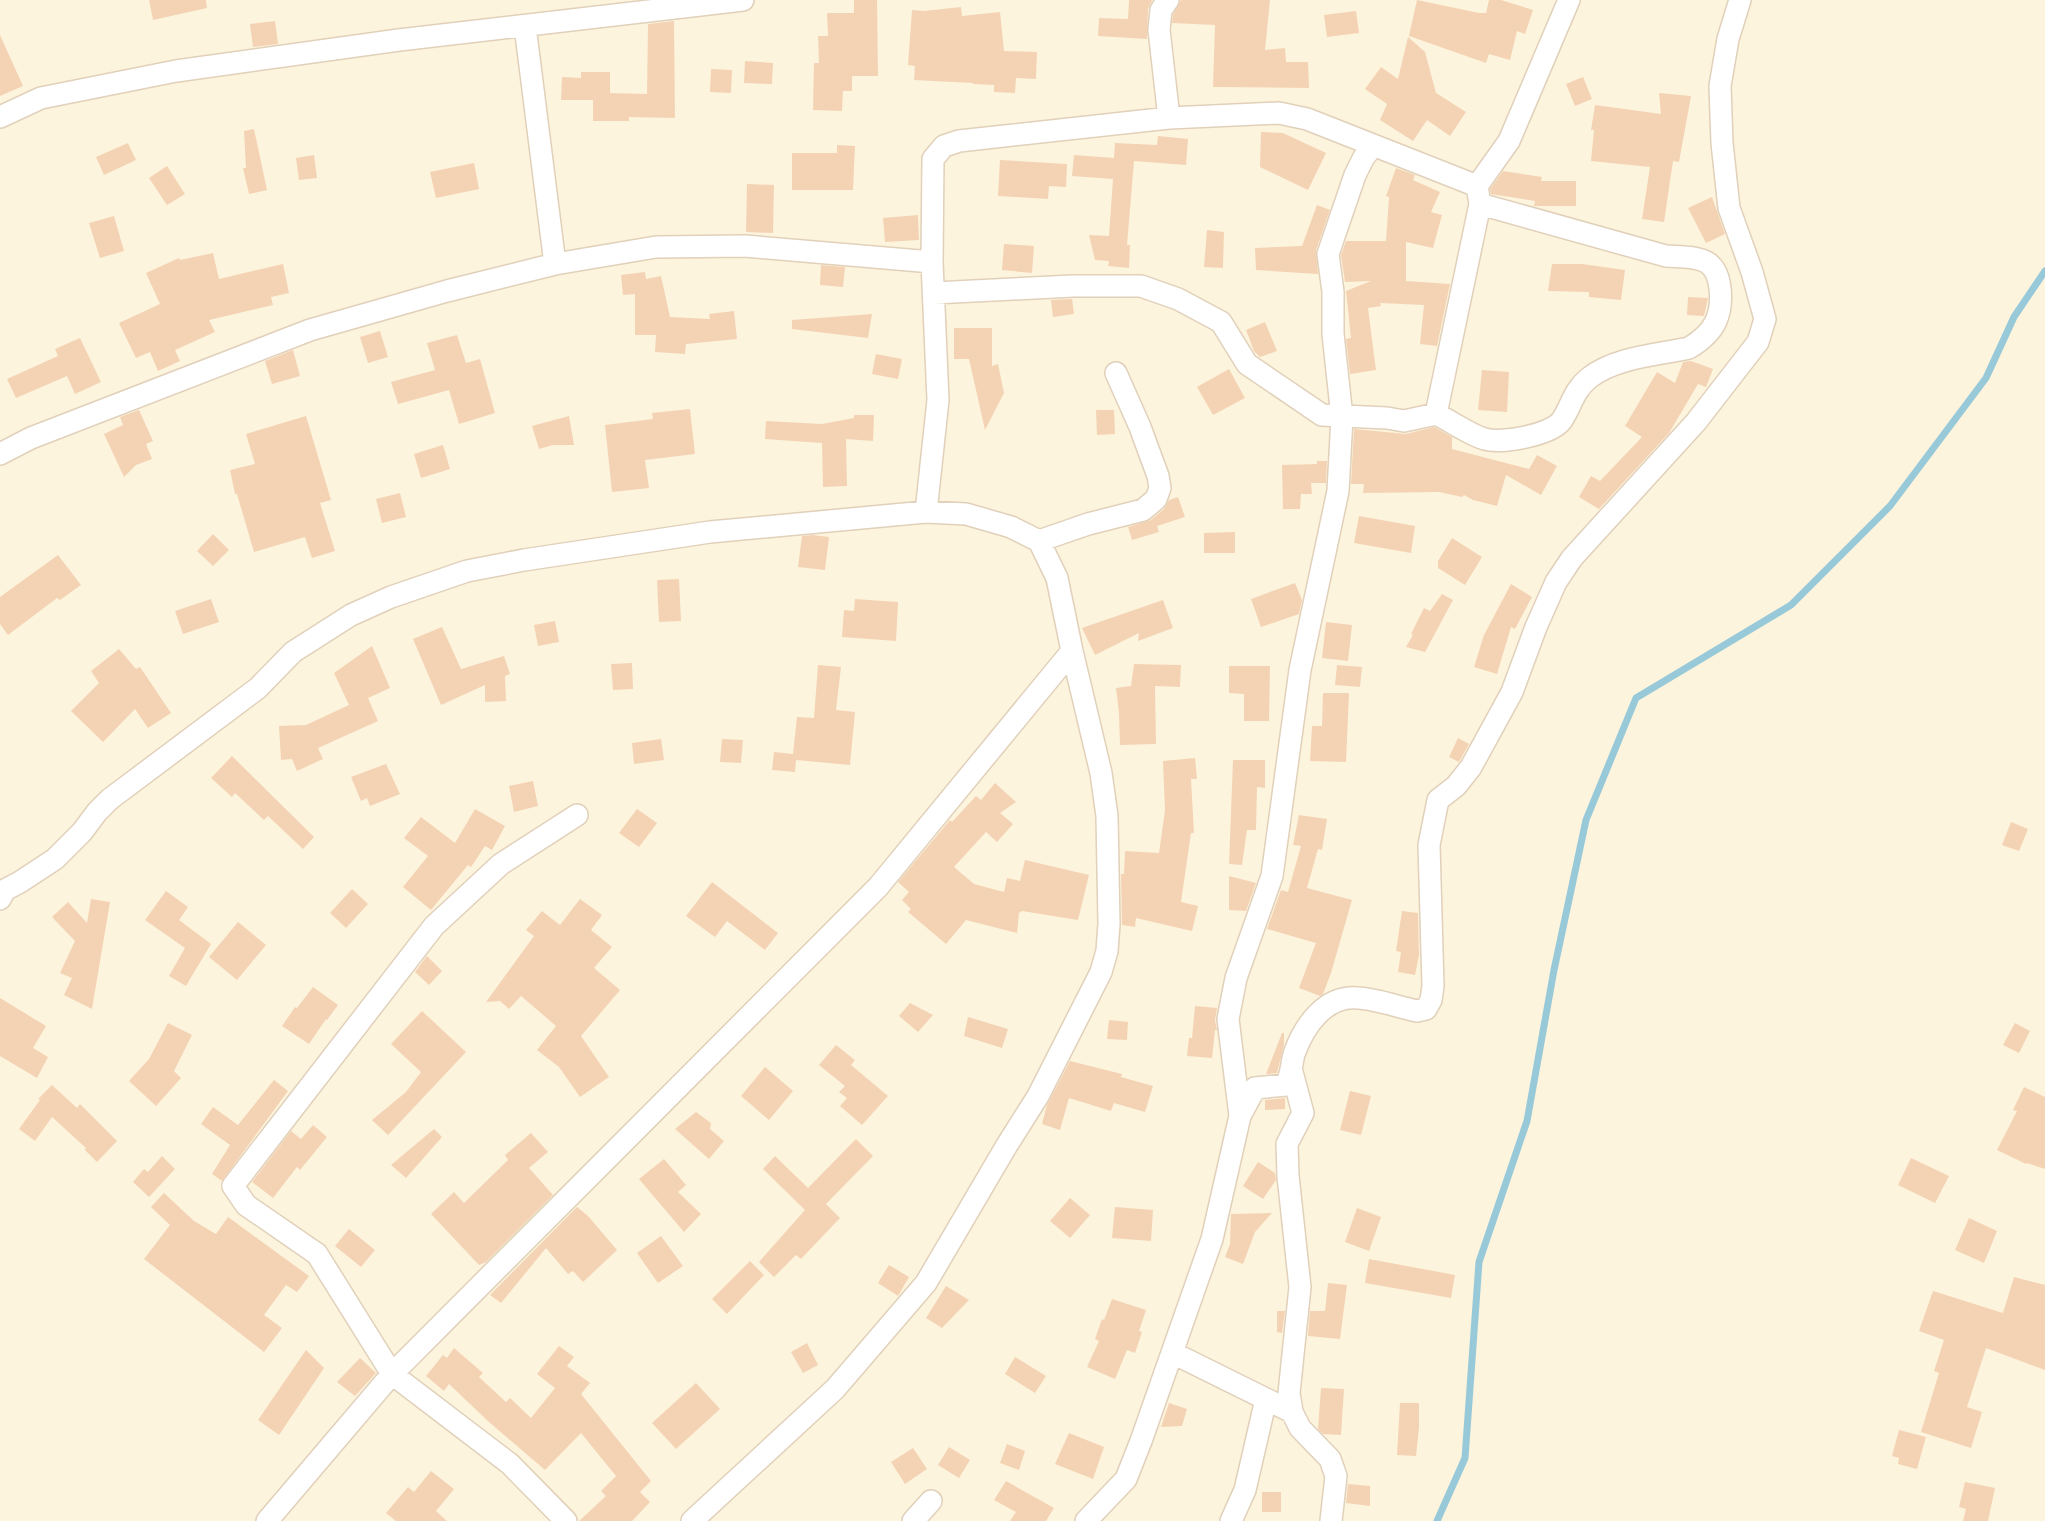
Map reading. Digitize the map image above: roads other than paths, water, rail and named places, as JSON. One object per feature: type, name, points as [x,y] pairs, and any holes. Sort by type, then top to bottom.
[{"type":"street","points":[[0,117],[41,98],[176,70],[388,42],[743,0]]},
{"type":"street","points":[[1168,0],[1161,10],[1159,30],[1169,118]]},
{"type":"street","points":[[1436,414],[1479,195],[1509,141],[1569,0]]},
{"type":"street","points":[[1086,1521],[1126,1479],[1212,1239],[1240,1116],[1255,1088],[1286,1085],[1292,1072],[1294,1055],[1310,1023],[1327,1005],[1345,998],[1359,998],[1417,1011],[1426,1010],[1433,986],[1429,844],[1438,800],[1456,786],[1470,767],[1512,692],[1552,591],[1572,558],[1696,422],[1758,342],[1765,319],[1752,272],[1729,208],[1722,143],[1720,86],[1728,39],[1740,0]]},
{"type":"street","points":[[525,26],[555,264]]},
{"type":"street","points":[[926,512],[938,400],[934,293],[933,262],[933,159],[944,146],[959,141],[1169,118],[1279,113],[1306,119],[1373,146],[1479,195],[1666,256],[1706,261],[1714,269],[1720,292],[1720,305],[1716,322],[1699,341],[1689,348],[1617,364],[1590,378],[1575,393],[1562,421],[1552,429],[1537,436],[1485,440],[1436,414],[1404,421],[1322,415],[1247,364],[1221,322],[1178,299],[1141,286],[1073,286],[934,293]]},
{"type":"street","points":[[1240,1116],[1228,1019],[1236,978],[1272,876],[1300,670],[1338,491],[1342,417],[1333,334],[1333,292],[1328,254],[1355,175],[1364,157],[1373,146]]},
{"type":"street","points":[[0,454],[31,438],[310,330],[447,291],[555,264],[656,247],[734,246],[933,262]]},
{"type":"street","points":[[1039,541],[1088,524],[1143,510],[1156,499],[1160,488],[1158,476],[1140,427],[1116,373]]},
{"type":"street","points":[[2,892],[55,859],[110,799],[258,688],[293,652],[351,615],[391,597],[467,571],[524,560],[710,532],[926,512],[966,514],[1011,527],[1039,541],[1057,578],[1071,651],[1101,773],[1107,816],[1109,924],[1107,951],[1101,972],[1038,1096],[926,1283],[835,1389],[692,1521]]},
{"type":"street","points":[[267,1521],[392,1374],[878,887],[1071,651]]},
{"type":"street","points":[[566,1521],[510,1464],[392,1374],[317,1254],[246,1205],[233,1186],[434,926],[501,864],[577,815]]},
{"type":"street","points":[[1292,1072],[1303,1113],[1287,1144],[1288,1176],[1300,1287],[1289,1393],[1292,1412],[1300,1428],[1330,1459],[1336,1476],[1331,1521]]},
{"type":"street","points":[[1173,1353],[1292,1412]]},
{"type":"street","points":[[1231,1521],[1245,1490],[1266,1399]]},
{"type":"street","points":[[913,1521],[931,1501]]},
{"type":"waterway","points":[[1437,1521],[1465,1458],[1479,1262],[1527,1121],[1554,970],[1586,820],[1636,698],[1791,605],[1890,506],[1986,378],[2014,317],[2045,271]]}]
